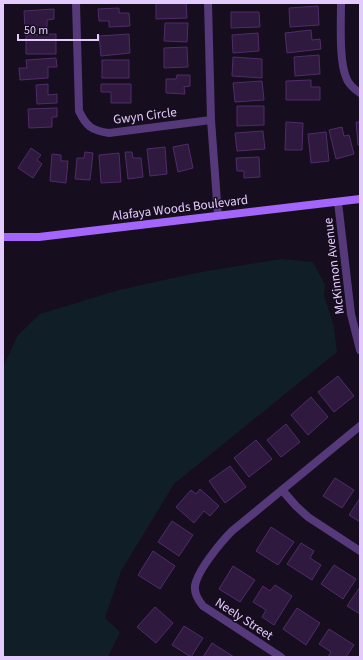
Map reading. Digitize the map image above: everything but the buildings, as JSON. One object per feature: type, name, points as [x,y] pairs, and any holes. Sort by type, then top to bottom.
[{"type":"street","name":"Gwyn Circle","points":[[76,3],[79,111],[91,128],[99,132],[109,133],[211,120]]},
{"type":"street","points":[[208,3],[211,120],[218,215]]},
{"type":"street","points":[[341,3],[343,64],[346,78],[353,88],[360,93]]},
{"type":"street","name":"Alafaya Woods Boulevard","points":[[3,237],[39,237],[360,199]]},
{"type":"street","name":"McKinnon Avenue","points":[[338,202],[351,314],[360,350]]},
{"type":"street","name":"Neely Street","points":[[281,657],[203,606],[197,599],[195,588],[197,578],[220,544],[232,531],[360,426]]},
{"type":"street","points":[[282,490],[308,518],[360,551]]},
{"type":"shaded area","points":[[281,259],[313,262],[325,285],[324,295],[334,327],[337,352],[174,484],[121,571],[105,618],[120,632],[108,657],[3,657],[3,367],[18,335],[40,314],[119,290],[196,273]]}]
